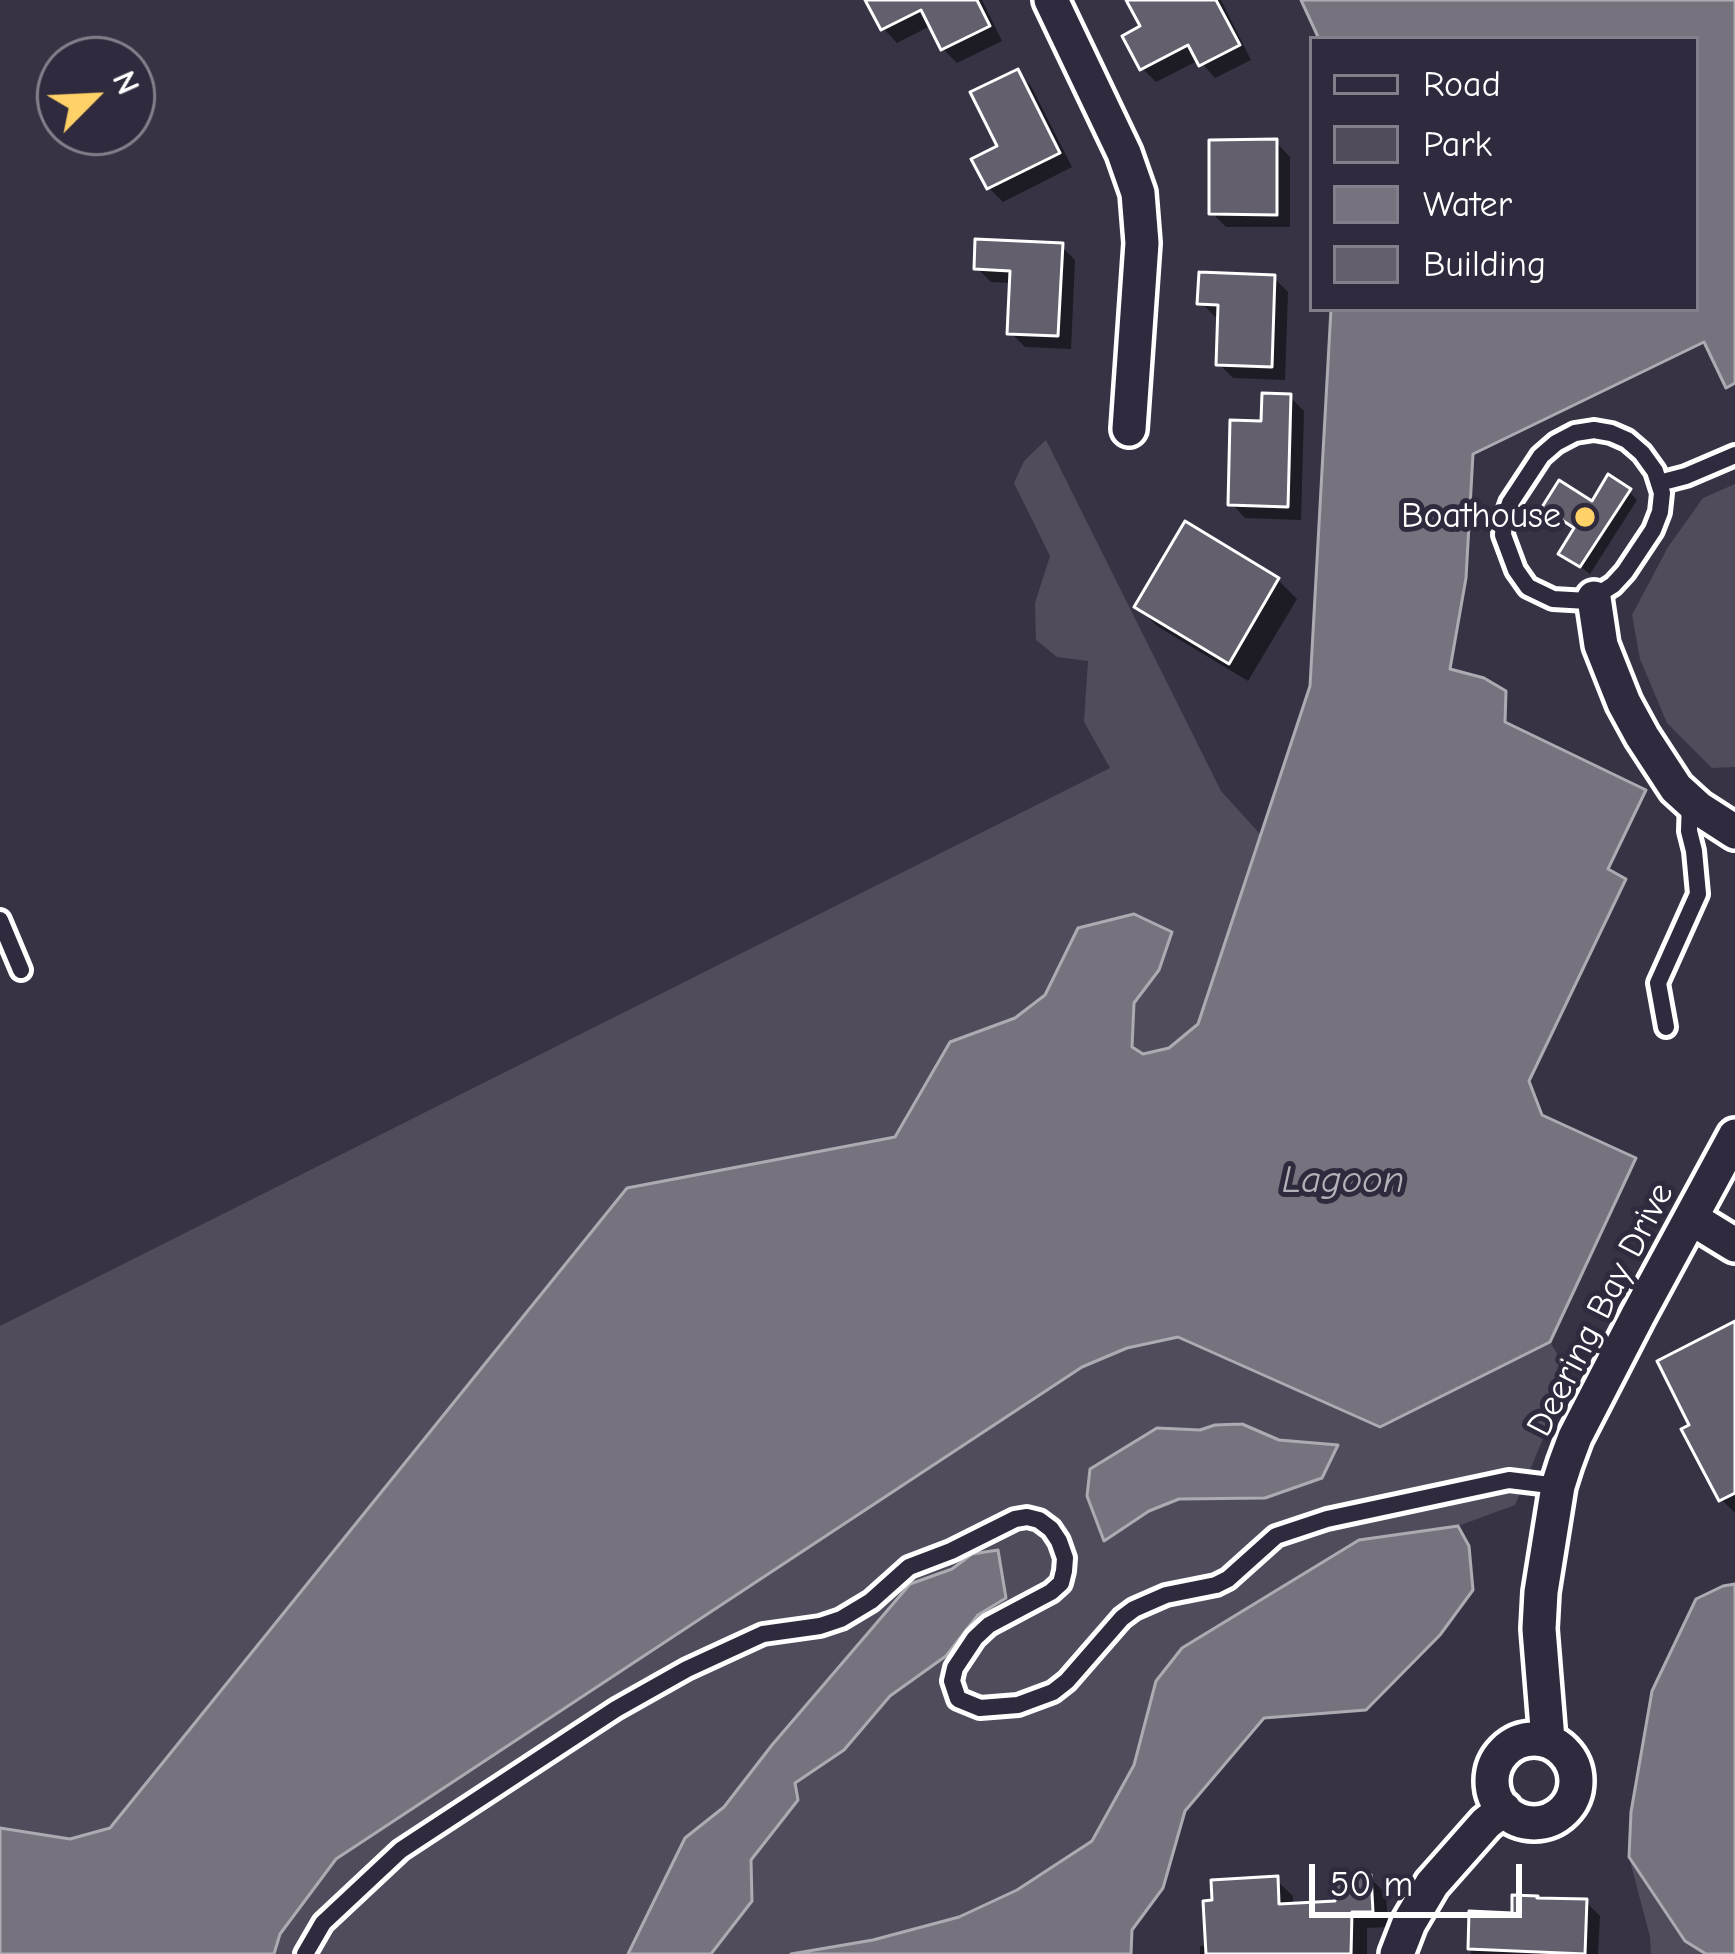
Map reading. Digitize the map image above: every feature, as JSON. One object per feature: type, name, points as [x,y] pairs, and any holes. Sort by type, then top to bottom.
[{"type":"street","points":[[1051,0],[1124,153],[1138,193],[1142,243],[1130,429]]},
{"type":"street","points":[[1594,598],[1600,645],[1624,703],[1659,763],[1690,801],[1735,832]]},
{"type":"street","name":"Deering Bay Drive","points":[[1504,1810],[1523,1822],[1538,1823],[1552,1820],[1573,1799],[1575,1770],[1569,1756],[1548,1741],[1540,1629],[1541,1592],[1558,1486],[1575,1437],[1735,1136]]},
{"type":"street","points":[[1691,1218],[1735,1245]]},
{"type":"street","points":[[1397,1954],[1432,1884],[1486,1823],[1504,1810],[1492,1780],[1500,1755],[1522,1740],[1548,1741]]},
{"type":"lane","points":[[1575,433],[1611,433],[1642,453],[1659,483],[1660,512],[1653,530],[1625,572],[1594,598],[1553,599],[1528,587],[1516,570],[1503,535],[1504,520],[1541,456],[1556,443],[1575,433]]},
{"type":"lane","points":[[1659,483],[1735,455]]},
{"type":"lane","points":[[1666,1027],[1658,983],[1698,894],[1690,801]]},
{"type":"lane","points":[[0,920],[21,970]]},
{"type":"lane","points":[[304,1954],[322,1923],[401,1850],[616,1709],[763,1634],[841,1619],[871,1601],[909,1567],[1015,1519],[1027,1516],[1051,1528],[1065,1558],[1064,1571],[1052,1592],[989,1625],[963,1654],[955,1668],[954,1691],[958,1699],[980,1708],[1018,1705],[1053,1692],[1134,1609],[1166,1595],[1216,1586],[1276,1536],[1327,1520],[1509,1480],[1558,1486]]},
{"type":"green space","points":[[1046,440],[1221,791],[1261,835],[1198,1024],[1169,1048],[1143,1054],[1132,1047],[1134,1003],[1159,970],[1078,928],[1045,995],[1015,1018],[950,1042],[895,1137],[627,1188],[110,1828],[70,1839],[0,1828],[0,1326],[1110,768],[1084,722],[1088,661],[1057,657],[1036,640],[1035,603],[1050,556],[1014,483],[1024,461]]},
{"type":"green space","points":[[1735,484],[1735,767],[1712,768],[1667,723],[1640,659],[1632,615],[1668,547],[1703,498]]},
{"type":"green space","points":[[1178,1337],[1380,1427],[1550,1342],[1570,1375],[1515,1505],[1458,1526],[1359,1540],[1182,1648],[1156,1681],[1134,1765],[1092,1841],[1017,1890],[959,1917],[873,1940],[791,1954],[274,1954],[280,1934],[336,1859],[1082,1366],[1127,1348]]},
{"type":"green space","points":[[1629,1857],[1685,1941],[1706,1954],[1651,1954]]},
{"type":"water","name":"Lagoon","points":[[1301,0],[1735,0],[1735,383],[1726,388],[1704,342],[1473,454],[1466,578],[1450,669],[1484,678],[1506,691],[1505,722],[1646,790],[1608,869],[1626,879],[1529,1081],[1542,1115],[1636,1158],[1550,1342],[1380,1427],[1178,1337],[1127,1348],[1082,1367],[336,1859],[280,1934],[274,1954],[0,1954],[0,1828],[70,1839],[110,1828],[627,1188],[895,1137],[950,1042],[1015,1018],[1045,995],[1078,928],[1134,914],[1172,932],[1159,970],[1134,1003],[1132,1047],[1143,1054],[1169,1048],[1198,1024],[1310,686],[1331,312],[1699,312],[1699,36],[1318,36]]},
{"type":"water","points":[[1242,1424],[1279,1440],[1338,1445],[1322,1478],[1265,1498],[1179,1499],[1149,1511],[1104,1541],[1087,1496],[1090,1469],[1157,1428],[1200,1430]]},
{"type":"water","points":[[1458,1526],[1469,1546],[1473,1590],[1440,1635],[1366,1710],[1264,1718],[1185,1811],[1163,1888],[1132,1930],[1131,1954],[791,1954],[873,1940],[959,1917],[1017,1890],[1092,1841],[1134,1765],[1156,1681],[1182,1648],[1359,1540]]},
{"type":"water","points":[[998,1550],[1006,1598],[978,1615],[946,1656],[890,1696],[844,1750],[795,1783],[798,1800],[751,1860],[752,1901],[711,1954],[628,1954],[685,1838],[724,1807],[910,1584],[952,1569],[972,1554]]},
{"type":"water","points":[[1735,1584],[1735,1954],[1706,1954],[1685,1941],[1629,1857],[1631,1812],[1652,1691],[1696,1599]]},
{"type":"building","points":[[865,0],[977,0],[990,26],[941,50],[921,10],[881,30]]},
{"type":"building","points":[[1126,0],[1216,0],[1240,45],[1199,66],[1188,45],[1140,70],[1122,36],[1140,26]]},
{"type":"building","points":[[1018,69],[1060,153],[987,189],[971,159],[997,146],[970,92]]},
{"type":"building","points":[[1277,139],[1277,215],[1209,214],[1209,140]]},
{"type":"building","points":[[975,239],[1063,243],[1058,336],[1007,334],[1010,271],[974,269]]},
{"type":"building","points":[[1199,272],[1275,275],[1272,367],[1216,365],[1218,305],[1197,304]]},
{"type":"building","points":[[1262,393],[1291,394],[1288,507],[1228,505],[1230,420],[1261,421]]},
{"type":"building","name":"Boathouse","points":[[1608,474],[1631,489],[1580,567],[1558,554],[1574,528],[1542,507],[1559,480],[1592,501]]},
{"type":"building","points":[[1185,521],[1279,578],[1229,664],[1134,607]]},
{"type":"building","points":[[1735,1321],[1735,1493],[1719,1501],[1681,1429],[1689,1425],[1657,1361]]},
{"type":"building","points":[[1371,1875],[1373,1912],[1352,1912],[1351,1954],[1206,1954],[1203,1901],[1212,1900],[1211,1880],[1278,1876],[1279,1904],[1335,1901],[1334,1877]]},
{"type":"building","points":[[1512,1895],[1587,1899],[1585,1954],[1468,1949],[1469,1911],[1512,1913]]},
{"type":"place","name":"Boathouse","points":[[1585,517]]}]
